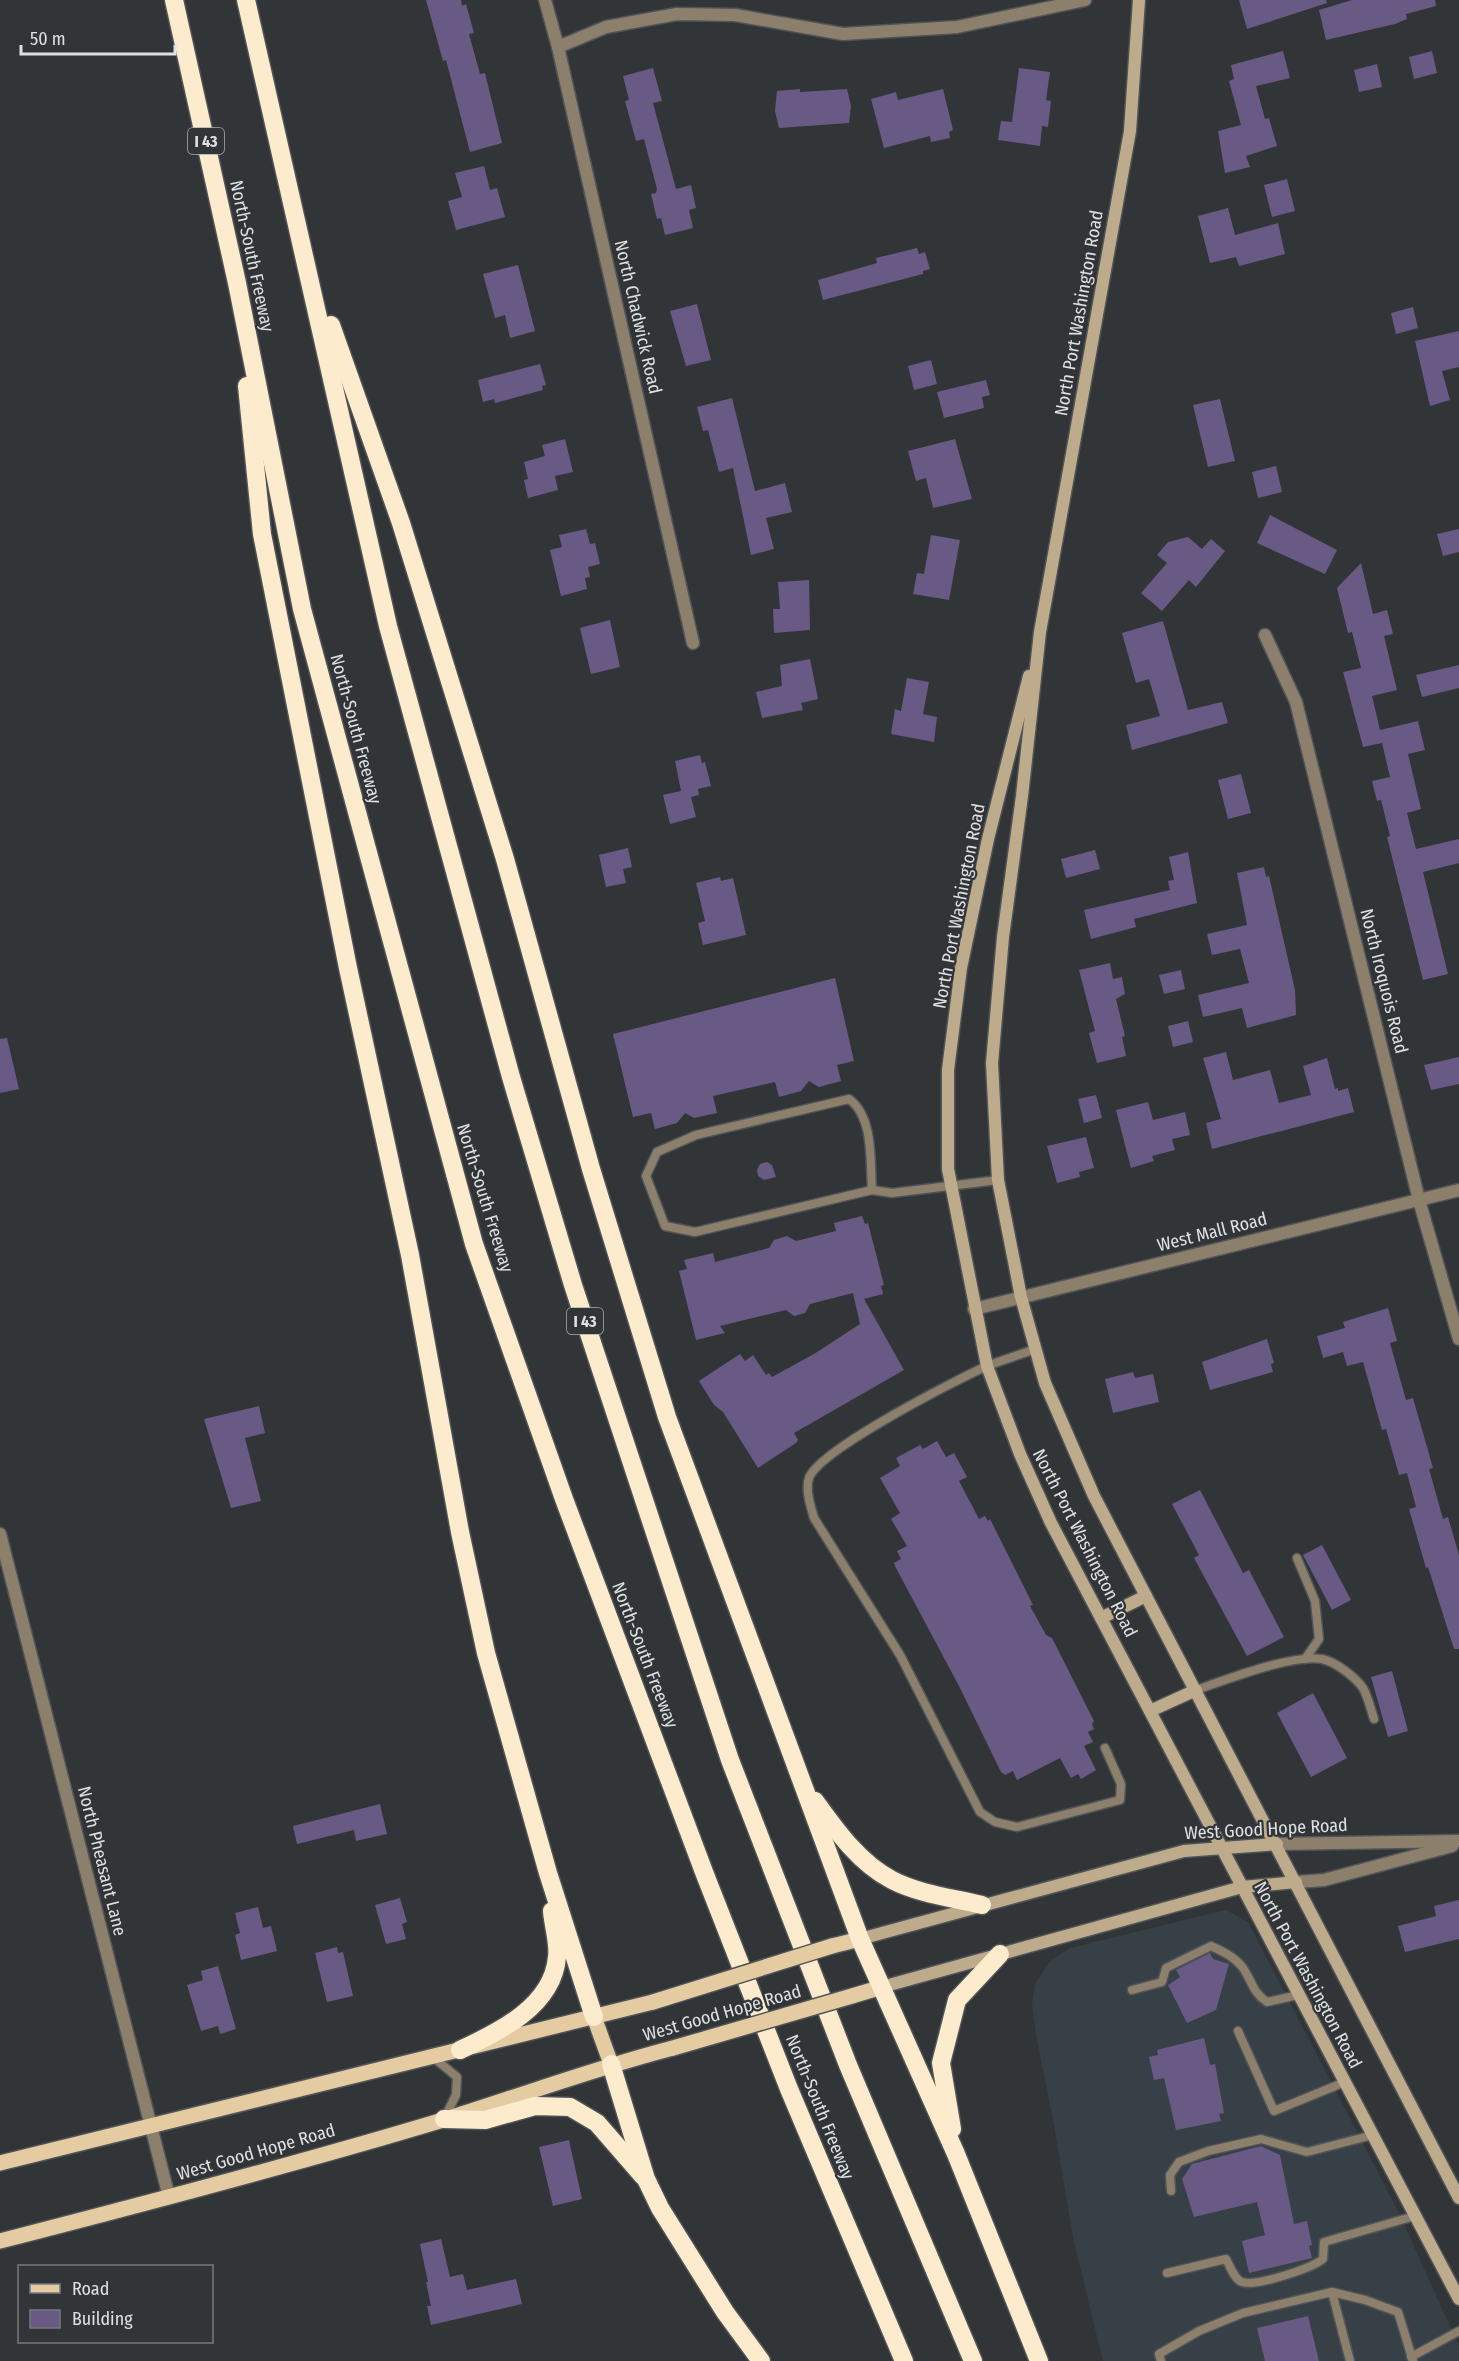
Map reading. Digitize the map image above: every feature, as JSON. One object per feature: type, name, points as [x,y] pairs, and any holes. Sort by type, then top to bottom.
[{"type":"highway","name":"North-South Freeway","points":[[174,0],[237,283],[302,609],[474,1244],[564,1499],[704,1872],[789,2089],[904,2361]]},
{"type":"highway","name":"I 43","points":[[246,0],[388,626],[511,1077],[573,1285],[730,1760],[848,2065],[973,2361]]},
{"type":"highway","points":[[303,247],[401,523],[505,859],[607,1223],[667,1417],[860,1939],[956,2154],[1040,2361]]},
{"type":"highway","points":[[237,283],[262,534],[348,968],[410,1255],[460,1532],[486,1653],[548,1873],[594,2017]]},
{"type":"highway","points":[[801,1781],[832,1825],[867,1863],[893,1881],[982,1905]]},
{"type":"highway","points":[[460,2050],[508,2025],[540,1998],[553,1980],[558,1956],[548,1873]]},
{"type":"highway","points":[[956,2154],[941,2063],[957,2000],[1000,1954]]},
{"type":"highway","points":[[611,2064],[646,2179]]},
{"type":"highway","points":[[444,2120],[485,2120],[535,2106],[553,2105],[570,2107],[597,2123],[646,2179],[694,2264],[761,2361]]},
{"type":"main road","name":"North Port Washington Road","points":[[1139,0],[1130,131],[1040,632],[988,839],[961,968],[948,1070],[948,1169],[987,1366],[1016,1444],[1046,1513],[1459,2299]]},
{"type":"main road","name":"North Port Washington Road","points":[[1040,632],[1022,796],[1003,937],[992,1063],[998,1179],[1021,1297],[1045,1383],[1094,1496],[1277,1844],[1459,2198]]},
{"type":"main road","points":[[1101,1618],[1146,1596]]},
{"type":"main road","points":[[1150,1711],[1196,1690]]},
{"type":"main road","name":"West Good Hope Road","points":[[0,2163],[653,2002],[832,1947],[1153,1858],[1221,1846],[1277,1844]]},
{"type":"main road","name":"West Good Hope Road","points":[[0,2241],[169,2197],[444,2120],[611,2064],[1000,1954],[1242,1887],[1296,1882]]},
{"type":"main road","points":[[594,2017],[611,2064]]},
{"type":"street","name":"North Chadwick Road","points":[[545,0],[558,47],[693,643]]},
{"type":"street","points":[[558,47],[606,27],[677,14],[735,15],[843,34],[957,27],[1085,0]]},
{"type":"street","name":"North Iroquois Road","points":[[1265,635],[1296,702],[1419,1200],[1459,1339]]},
{"type":"street","name":"West Mall Road","points":[[974,1309],[1459,1190]]},
{"type":"street","name":"North Pheasant Lane","points":[[0,1534],[169,2197]]},
{"type":"street","name":"West Good Hope Road","points":[[1277,1844],[1459,1843]]},
{"type":"street","name":"West Good Hope Road","points":[[1296,1882],[1324,1880],[1459,1843]]},
{"type":"lane","points":[[872,1190],[866,1127],[859,1106],[849,1100],[696,1135],[657,1152],[646,1176],[665,1226],[695,1232],[872,1190],[892,1193],[998,1179]]},
{"type":"lane","points":[[1035,1349],[987,1366],[853,1437],[818,1465],[809,1479],[810,1504],[814,1518],[900,1655],[980,1812],[995,1822],[1017,1827],[1120,1800],[1121,1784],[1104,1748]]},
{"type":"lane","points":[[1297,1558],[1315,1601],[1319,1639],[1305,1659]]},
{"type":"lane","points":[[1196,1690],[1235,1676],[1305,1659],[1323,1659],[1342,1668],[1363,1689],[1374,1719]]},
{"type":"lane","points":[[1132,1990],[1162,1982],[1166,1968],[1211,1946],[1228,1954],[1242,1967],[1257,1995],[1268,2002],[1298,1995]]},
{"type":"lane","points":[[1239,2031],[1274,2111],[1345,2082]]},
{"type":"lane","points":[[433,2057],[457,2077],[456,2096],[444,2120]]},
{"type":"lane","points":[[1171,2191],[1170,2175],[1179,2162],[1208,2151],[1261,2139],[1306,2152],[1373,2135]]},
{"type":"lane","points":[[1167,2273],[1226,2259],[1235,2276],[1242,2282],[1255,2282],[1314,2266],[1323,2259],[1324,2242],[1415,2216]]},
{"type":"lane","points":[[1332,2292],[1350,2361]]},
{"type":"lane","points":[[1161,2361],[1159,2354],[1199,2331],[1243,2313],[1332,2292],[1365,2300],[1398,2312],[1412,2359],[1459,2331]]},
{"type":"shaded area","points":[[1226,1910],[1248,1922],[1397,2209],[1459,2346],[1459,2361],[1103,2361],[1074,2242],[1036,2035],[1032,2005],[1035,1984],[1051,1960],[1070,1948]]},
{"type":"building","points":[[426,0],[461,0],[462,6],[466,4],[474,33],[469,34],[480,74],[485,73],[502,143],[470,152],[446,60],[443,61]]},
{"type":"building","points":[[1239,0],[1326,0],[1327,3],[1247,29]]},
{"type":"building","points":[[1352,0],[1435,0],[1436,6],[1406,14],[1407,19],[1395,24],[1326,40],[1319,10]]},
{"type":"building","points":[[1283,51],[1290,78],[1256,86],[1265,119],[1269,118],[1277,146],[1246,156],[1250,167],[1225,173],[1218,131],[1241,125],[1229,81],[1234,79],[1231,65]]},
{"type":"building","points":[[1432,51],[1437,73],[1414,79],[1409,57]]},
{"type":"building","points":[[1377,64],[1382,87],[1359,92],[1354,70]]},
{"type":"building","points":[[653,68],[662,101],[653,103],[676,189],[691,185],[696,208],[689,210],[693,228],[665,235],[661,218],[657,219],[651,194],[656,193],[657,189],[644,139],[636,141],[625,101],[629,100],[623,76]]},
{"type":"building","points":[[1019,68],[1050,72],[1046,100],[1051,101],[1048,127],[1042,126],[1040,146],[998,140],[1001,121],[1012,122]]},
{"type":"building","points":[[800,89],[800,92],[847,89],[851,106],[849,123],[779,128],[775,111],[777,91]]},
{"type":"building","points":[[943,89],[953,130],[949,132],[950,138],[931,142],[930,136],[884,148],[871,99],[896,92],[898,100]]},
{"type":"building","points":[[484,166],[490,190],[497,188],[505,217],[456,230],[448,201],[462,197],[455,173]]},
{"type":"building","points":[[1287,179],[1295,211],[1272,217],[1264,185]]},
{"type":"building","points":[[1228,208],[1235,235],[1278,223],[1285,254],[1239,266],[1236,257],[1210,263],[1198,216]]},
{"type":"building","points":[[917,248],[919,254],[925,252],[930,269],[923,271],[923,274],[823,300],[818,280],[877,263],[876,258]]},
{"type":"building","points":[[518,265],[535,331],[510,338],[505,315],[495,318],[483,274]]},
{"type":"building","points":[[697,304],[711,360],[686,366],[670,311]]},
{"type":"building","points":[[1413,307],[1418,328],[1396,334],[1391,313]]},
{"type":"building","points":[[1459,331],[1459,367],[1442,371],[1450,400],[1430,406],[1415,341]]},
{"type":"building","points":[[931,360],[937,384],[914,390],[908,366]]},
{"type":"building","points":[[540,364],[546,385],[542,386],[543,390],[495,403],[494,399],[483,402],[478,380]]},
{"type":"building","points":[[986,380],[990,395],[982,397],[984,408],[944,418],[937,392]]},
{"type":"building","points":[[732,398],[755,491],[785,483],[792,512],[766,518],[774,549],[751,555],[733,468],[719,472],[708,430],[703,431],[697,407]]},
{"type":"building","points":[[1220,399],[1235,461],[1208,467],[1193,405]]},
{"type":"building","points":[[565,439],[573,472],[555,476],[558,490],[528,498],[524,480],[528,479],[524,462],[545,456],[542,445]]},
{"type":"building","points":[[955,439],[972,499],[933,508],[926,478],[916,481],[908,451]]},
{"type":"building","points":[[1276,466],[1282,492],[1258,498],[1252,472]]},
{"type":"building","points":[[1270,515],[1337,550],[1325,574],[1257,543]]},
{"type":"building","points":[[586,529],[590,544],[595,543],[600,564],[588,567],[590,577],[585,578],[587,589],[561,596],[550,550],[562,547],[559,535]]},
{"type":"building","points":[[1459,529],[1459,552],[1443,556],[1437,534]]},
{"type":"building","points":[[931,535],[960,540],[949,600],[913,594],[917,573],[924,574]]},
{"type":"building","points":[[1188,537],[1202,549],[1211,539],[1225,551],[1196,587],[1189,580],[1162,611],[1141,593],[1167,563],[1157,555],[1168,542]]},
{"type":"building","points":[[1361,563],[1373,614],[1387,610],[1393,634],[1384,636],[1397,690],[1372,696],[1380,730],[1418,721],[1425,750],[1408,754],[1421,809],[1407,813],[1416,849],[1459,839],[1459,863],[1423,872],[1448,974],[1423,980],[1387,837],[1390,836],[1381,800],[1377,801],[1372,781],[1390,777],[1382,743],[1363,747],[1343,672],[1361,668],[1352,632],[1348,633],[1337,588]]},
{"type":"building","points":[[809,580],[810,630],[774,633],[773,609],[780,609],[778,582]]},
{"type":"building","points":[[610,620],[620,667],[591,674],[580,628]]},
{"type":"building","points":[[1163,621],[1188,710],[1222,702],[1228,723],[1132,750],[1126,725],[1160,716],[1149,679],[1136,683],[1122,633]]},
{"type":"building","points":[[810,659],[818,699],[801,703],[803,710],[762,718],[756,692],[782,686],[780,665]]},
{"type":"building","points":[[1459,665],[1459,688],[1422,697],[1416,675]]},
{"type":"building","points":[[907,678],[929,682],[923,714],[937,717],[934,742],[891,734],[895,709],[901,711]]},
{"type":"building","points":[[700,755],[702,763],[705,762],[711,786],[698,789],[699,795],[691,797],[696,817],[670,824],[663,795],[681,791],[675,761]]},
{"type":"building","points":[[1241,774],[1251,813],[1228,819],[1218,780]]},
{"type":"building","points":[[628,848],[632,867],[623,869],[626,883],[606,887],[599,855]]},
{"type":"building","points":[[1095,850],[1100,869],[1066,878],[1061,859]]},
{"type":"building","points":[[1188,852],[1197,903],[1134,919],[1136,927],[1091,939],[1084,910],[1170,890],[1168,881],[1174,880],[1169,857]]},
{"type":"building","points":[[1264,867],[1266,877],[1269,876],[1295,990],[1296,1015],[1247,1028],[1242,1008],[1203,1017],[1198,995],[1249,983],[1240,949],[1212,955],[1207,934],[1247,925],[1237,873]]},
{"type":"building","points":[[720,877],[721,881],[733,878],[746,935],[703,945],[698,923],[705,921],[696,883]]},
{"type":"building","points":[[1110,963],[1113,979],[1122,977],[1125,994],[1116,999],[1125,1036],[1122,1037],[1126,1056],[1097,1063],[1089,1033],[1095,1031],[1079,970]]},
{"type":"building","points":[[1181,970],[1185,989],[1164,994],[1159,975]]},
{"type":"building","points":[[835,978],[854,1061],[837,1065],[841,1081],[819,1087],[809,1081],[801,1091],[779,1097],[775,1082],[713,1096],[717,1113],[694,1118],[685,1113],[677,1123],[655,1129],[651,1113],[633,1117],[613,1034]]},
{"type":"building","points":[[1188,1021],[1193,1042],[1173,1047],[1168,1026]]},
{"type":"building","points":[[7,1038],[19,1089],[0,1093],[0,1039]]},
{"type":"building","points":[[1226,1052],[1233,1080],[1270,1070],[1279,1103],[1311,1095],[1303,1066],[1327,1058],[1335,1089],[1338,1088],[1338,1091],[1348,1088],[1354,1112],[1212,1149],[1206,1123],[1221,1119],[1203,1058]]},
{"type":"building","points":[[1459,1057],[1459,1084],[1431,1090],[1424,1065]]},
{"type":"building","points":[[1096,1095],[1102,1118],[1084,1123],[1078,1099]]},
{"type":"building","points":[[1148,1102],[1153,1120],[1185,1112],[1190,1135],[1172,1139],[1175,1150],[1152,1156],[1154,1161],[1131,1168],[1116,1110]]},
{"type":"building","points":[[1086,1137],[1094,1168],[1079,1172],[1080,1177],[1057,1183],[1047,1146]]},
{"type":"building","points":[[767,1162],[772,1165],[776,1177],[764,1180],[758,1176],[757,1170],[760,1164]]},
{"type":"building","points":[[862,1216],[865,1224],[868,1223],[884,1285],[881,1286],[883,1294],[864,1299],[904,1370],[794,1433],[798,1440],[796,1443],[758,1468],[723,1412],[714,1405],[699,1381],[740,1354],[745,1361],[753,1355],[766,1375],[769,1373],[772,1377],[814,1354],[860,1324],[853,1293],[810,1304],[805,1313],[794,1316],[786,1310],[720,1326],[725,1333],[696,1340],[679,1271],[687,1269],[684,1260],[713,1253],[715,1262],[769,1248],[774,1240],[787,1236],[796,1241],[836,1231],[834,1223]]},
{"type":"building","points":[[1388,1308],[1397,1341],[1390,1343],[1406,1400],[1413,1398],[1433,1468],[1429,1469],[1443,1519],[1448,1517],[1459,1555],[1459,1649],[1454,1649],[1428,1567],[1426,1568],[1409,1509],[1416,1507],[1407,1473],[1399,1475],[1386,1429],[1382,1430],[1363,1362],[1347,1366],[1343,1352],[1323,1358],[1317,1336],[1345,1328],[1343,1322]]},
{"type":"building","points":[[1267,1339],[1274,1363],[1271,1364],[1273,1372],[1210,1390],[1202,1362]]},
{"type":"building","points":[[1133,1372],[1135,1378],[1153,1374],[1159,1402],[1113,1413],[1105,1379]]},
{"type":"building","points":[[259,1406],[265,1433],[245,1438],[261,1501],[231,1508],[204,1419]]},
{"type":"building","points":[[937,1441],[946,1457],[954,1453],[967,1477],[959,1481],[979,1519],[985,1516],[988,1521],[990,1519],[1033,1605],[1030,1606],[1046,1635],[1052,1638],[1094,1721],[1092,1724],[1094,1729],[1088,1732],[1093,1742],[1084,1746],[1096,1770],[1081,1779],[1078,1774],[1071,1778],[1060,1758],[1017,1780],[1013,1771],[1005,1775],[1001,1772],[959,1686],[896,1568],[894,1563],[901,1559],[897,1551],[907,1546],[891,1519],[900,1513],[880,1478],[900,1466],[896,1458],[920,1445],[923,1449]]},
{"type":"building","points":[[1200,1490],[1243,1573],[1249,1570],[1284,1637],[1247,1656],[1194,1558],[1199,1555],[1172,1504]]},
{"type":"building","points":[[1322,1545],[1351,1600],[1332,1610],[1303,1555]]},
{"type":"building","points":[[1392,1671],[1408,1731],[1388,1737],[1371,1677]]},
{"type":"building","points":[[1313,1693],[1347,1758],[1311,1777],[1277,1713]]},
{"type":"building","points":[[380,1804],[387,1834],[356,1841],[354,1830],[297,1844],[293,1826]]},
{"type":"building","points":[[400,1898],[407,1922],[402,1924],[406,1939],[386,1944],[375,1905]]},
{"type":"building","points":[[1459,1900],[1459,1939],[1405,1952],[1398,1926],[1436,1916],[1434,1906]]},
{"type":"building","points":[[258,1907],[263,1928],[271,1926],[277,1951],[241,1960],[235,1935],[240,1933],[235,1913]]},
{"type":"building","points":[[337,1947],[338,1953],[343,1952],[353,1996],[327,2002],[315,1953]]},
{"type":"building","points":[[1210,1953],[1213,1959],[1229,1964],[1216,2010],[1187,2023],[1168,1985],[1180,1977],[1176,1970]]},
{"type":"building","points":[[218,1966],[236,2029],[220,2034],[218,2026],[201,2031],[187,1985],[203,1980],[201,1971]]},
{"type":"building","points":[[1204,2038],[1210,2065],[1215,2064],[1224,2113],[1219,2114],[1221,2121],[1176,2130],[1164,2078],[1154,2080],[1149,2057],[1158,2055],[1157,2050]]},
{"type":"building","points":[[569,2140],[582,2199],[553,2206],[539,2147]]},
{"type":"building","points":[[1261,2146],[1280,2155],[1294,2224],[1307,2221],[1312,2258],[1249,2273],[1242,2241],[1265,2235],[1257,2202],[1194,2217],[1182,2179],[1192,2164]]},
{"type":"building","points":[[441,2239],[450,2277],[463,2274],[467,2290],[516,2279],[522,2304],[431,2325],[427,2306],[431,2306],[426,2282],[428,2282],[420,2244]]},
{"type":"building","points":[[1308,2316],[1319,2361],[1265,2361],[1257,2328]]}]
